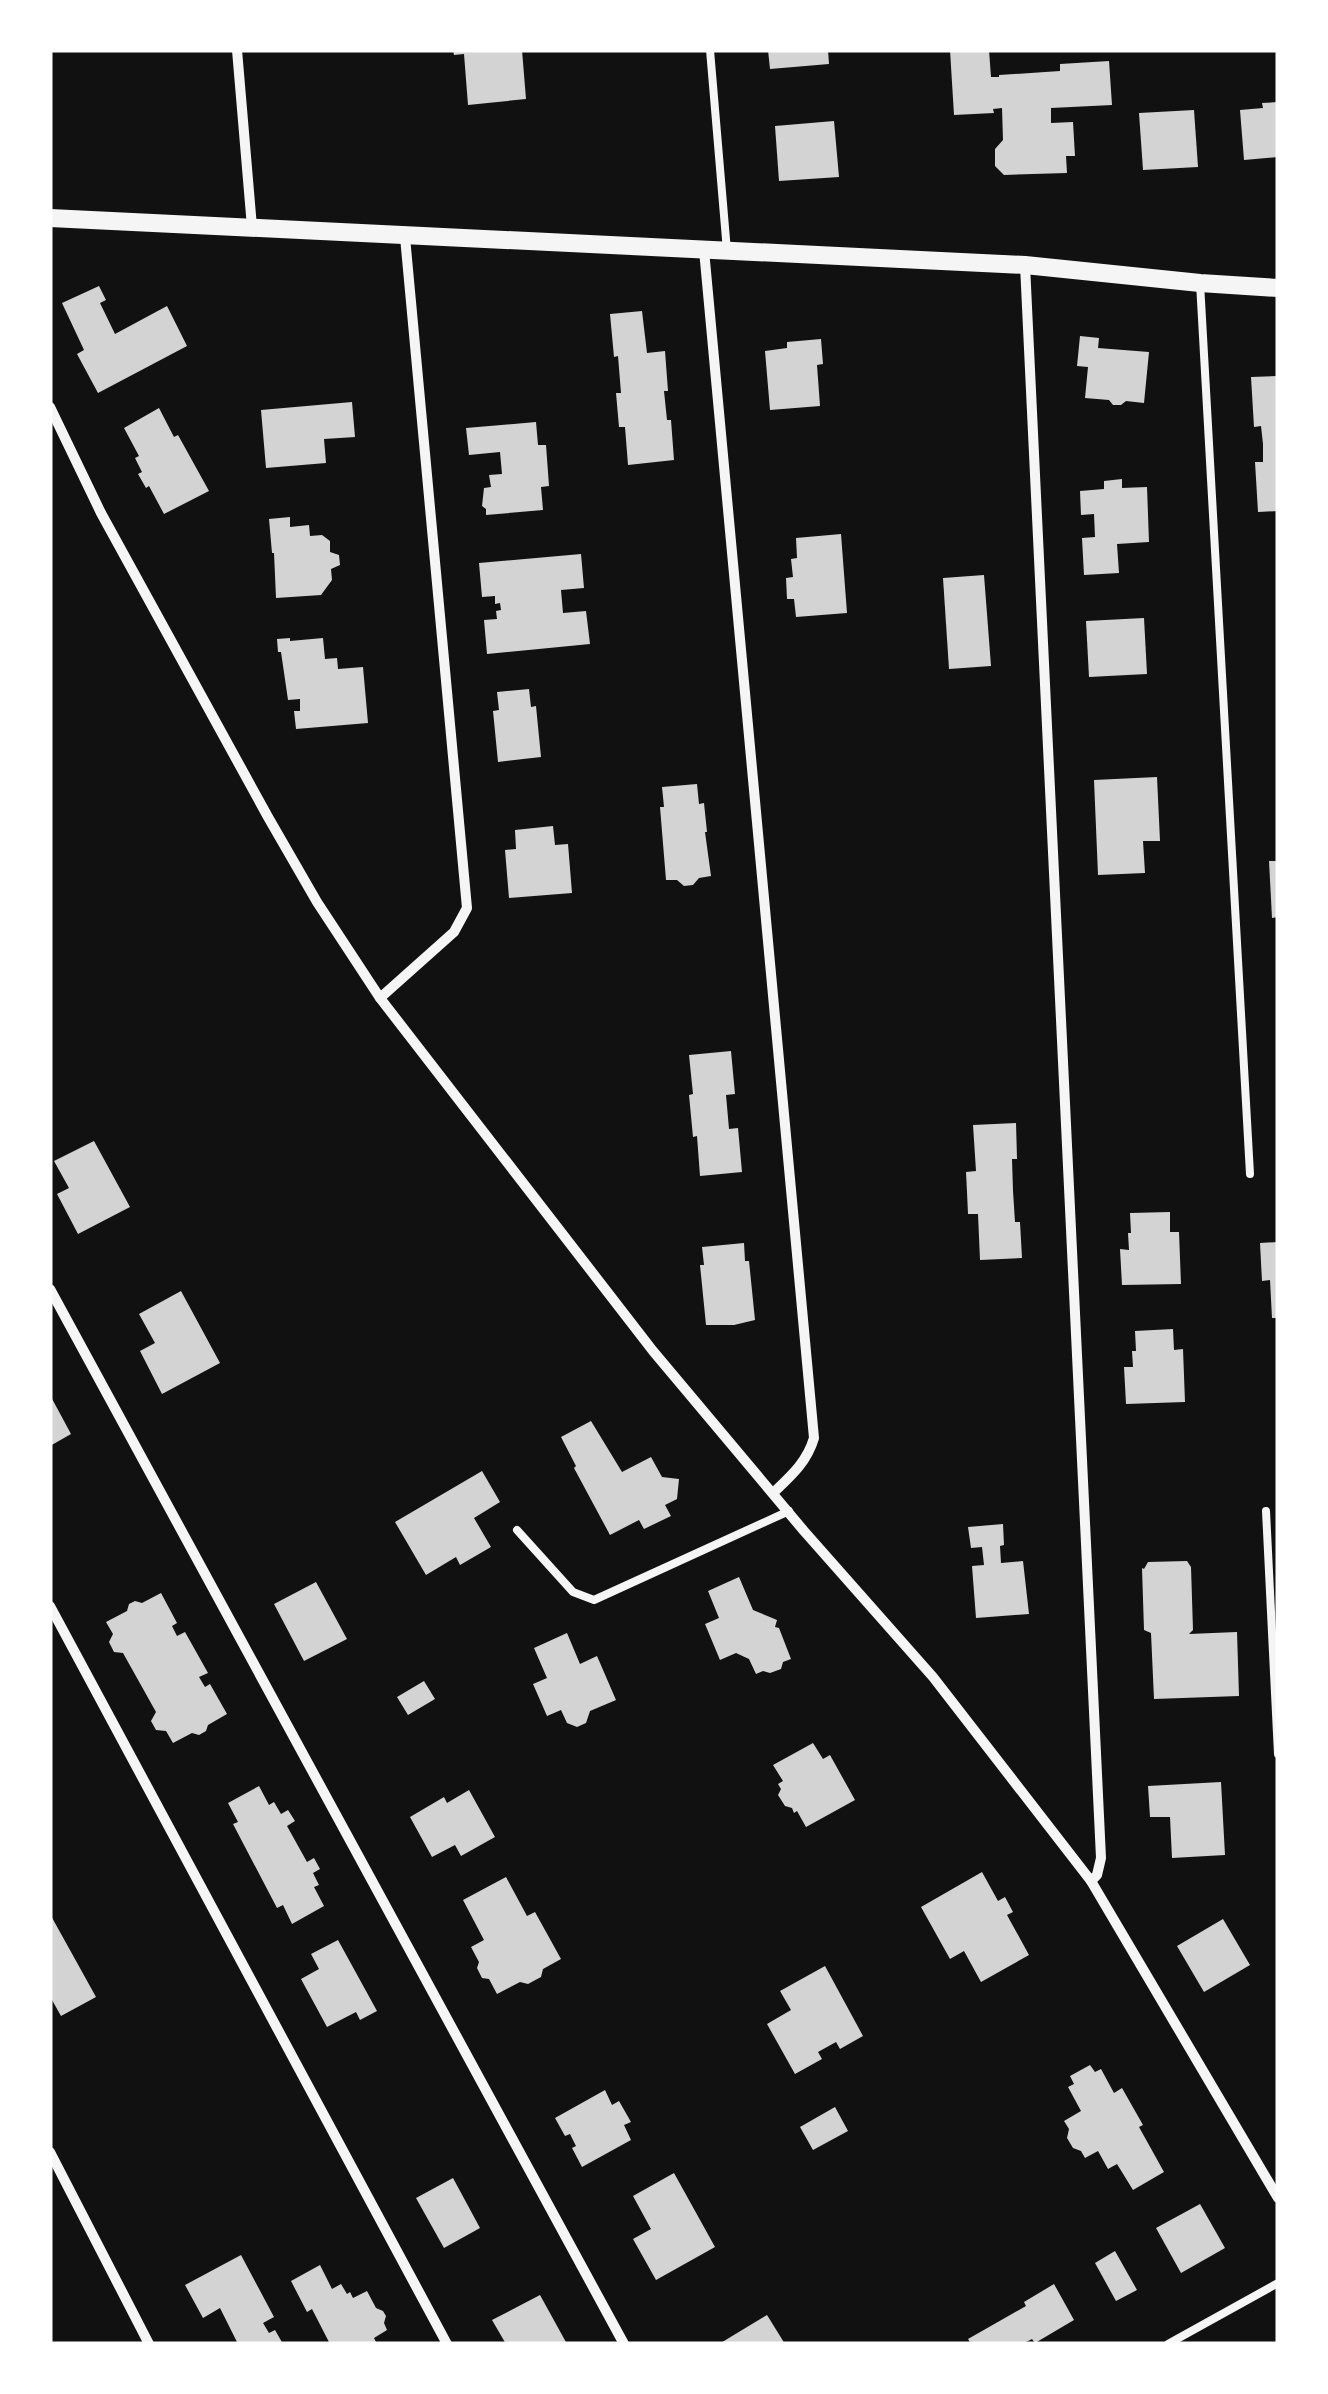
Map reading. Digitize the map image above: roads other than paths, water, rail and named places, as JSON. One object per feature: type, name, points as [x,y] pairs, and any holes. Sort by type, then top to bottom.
[{"type":"street","points":[[237,50],[252,227]]},
{"type":"street","points":[[50,218],[1024,266],[1278,288]]},
{"type":"street","points":[[380,998],[454,932],[467,908],[405,237]]},
{"type":"street","points":[[704,250],[814,1438],[799,1468],[773,1493]]},
{"type":"street","points":[[1024,266],[1102,1858],[1091,1881]]},
{"type":"street","points":[[50,407],[101,513],[268,817],[380,998],[653,1350],[804,1531],[933,1677],[1091,1881],[1278,2198]]},
{"type":"street","points":[[50,1289],[624,2344]]},
{"type":"street","points":[[50,1606],[447,2344]]},
{"type":"street","points":[[50,2152],[149,2344]]},
{"type":"lane","points":[[710,50],[727,252]]},
{"type":"lane","points":[[1200,283],[1250,1174]]},
{"type":"lane","points":[[517,1530],[573,1592],[594,1600],[789,1511]]},
{"type":"lane","points":[[1266,1511],[1278,1754]]},
{"type":"lane","points":[[1168,2344],[1278,2284]]}]
